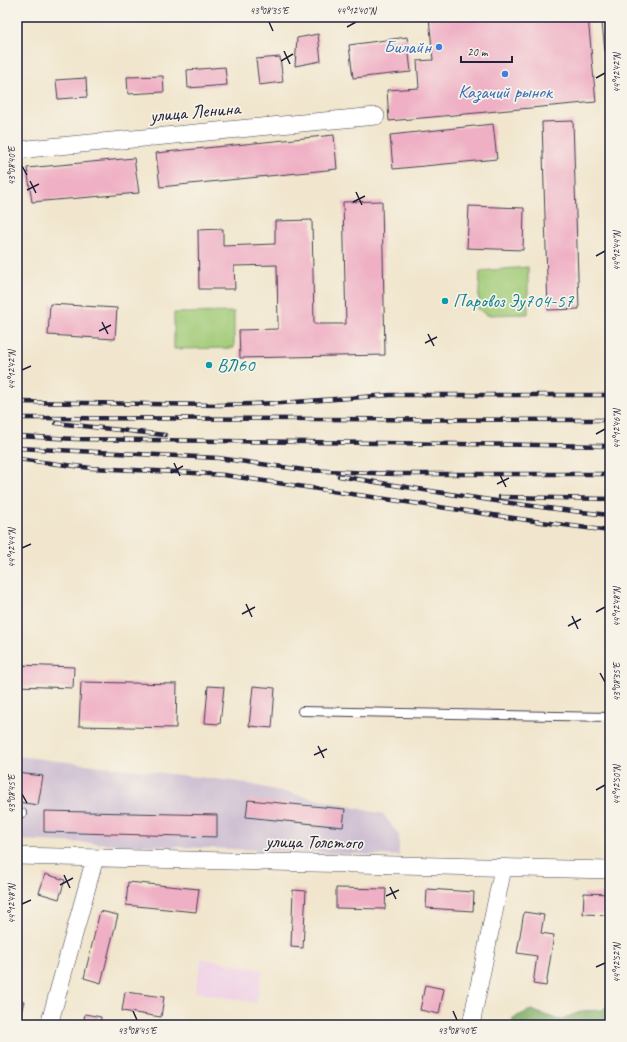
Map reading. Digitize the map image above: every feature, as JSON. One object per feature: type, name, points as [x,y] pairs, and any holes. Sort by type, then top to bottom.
[{"type":"street","name":"улица Ленина","points":[[17,150],[376,116]]},
{"type":"street","name":"улица Толстого","points":[[17,856],[610,870]]},
{"type":"street","points":[[49,1025],[95,858]]},
{"type":"street","points":[[471,1025],[503,868]]},
{"type":"lane","points":[[302,711],[610,717]]},
{"type":"shaded area","points":[[17,756],[240,782],[383,814],[399,835],[399,856],[17,840]]},
{"type":"shaded area","points":[[202,958],[263,970],[256,1003],[195,992]]},
{"type":"green space","points":[[528,267],[528,314],[487,315],[478,309],[480,271]]},
{"type":"green space","points":[[234,312],[234,348],[174,349],[174,313]]},
{"type":"green space","points":[[610,1005],[610,1025],[513,1025],[513,1018],[531,1010],[559,1020],[583,1011],[602,1010]]},
{"type":"building","name":"Казачий рынок","points":[[429,17],[588,17],[596,102],[389,121],[387,90],[419,88],[417,61],[433,60]]},
{"type":"building","points":[[610,22],[610,51],[605,51],[602,23]]},
{"type":"building","points":[[318,34],[321,61],[295,66],[297,38]]},
{"type":"building","points":[[407,37],[411,72],[353,78],[349,45]]},
{"type":"building","points":[[280,57],[283,82],[259,85],[256,59]]},
{"type":"building","points":[[225,67],[227,85],[188,88],[187,70]]},
{"type":"building","points":[[163,76],[164,92],[128,94],[127,77]]},
{"type":"building","points":[[86,78],[87,97],[58,99],[56,80]]},
{"type":"building","points":[[573,121],[579,309],[548,310],[542,122]]},
{"type":"building","points":[[493,124],[497,159],[393,169],[390,135]]},
{"type":"building","points":[[334,135],[337,169],[160,187],[156,153]]},
{"type":"building","points":[[134,158],[139,193],[32,202],[27,168]]},
{"type":"building","points":[[382,201],[385,355],[240,358],[239,330],[278,329],[277,265],[234,266],[235,289],[199,289],[198,230],[223,229],[223,246],[275,244],[275,221],[312,220],[314,324],[346,324],[343,202]]},
{"type":"building","points":[[469,206],[524,208],[523,250],[467,248]]},
{"type":"building","points":[[50,304],[117,308],[115,339],[48,335]]},
{"type":"building","points":[[17,665],[74,667],[73,688],[17,686]]},
{"type":"building","points":[[81,682],[177,684],[176,728],[79,726]]},
{"type":"building","points":[[208,686],[224,687],[220,724],[205,723]]},
{"type":"building","points":[[253,686],[275,688],[272,728],[249,726]]},
{"type":"building","points":[[17,773],[43,776],[38,805],[17,802]]},
{"type":"building","points":[[248,800],[345,809],[343,827],[246,817]]},
{"type":"building","points":[[44,811],[217,815],[217,837],[44,832]]},
{"type":"building","points":[[45,874],[65,880],[59,899],[39,893]]},
{"type":"building","points":[[128,882],[199,889],[196,912],[126,905]]},
{"type":"building","points":[[336,888],[386,889],[385,909],[336,908]]},
{"type":"building","points":[[427,889],[474,892],[473,911],[426,908]]},
{"type":"building","points":[[293,890],[306,891],[303,948],[291,947]]},
{"type":"building","points":[[584,893],[610,894],[610,915],[583,914]]},
{"type":"building","points":[[100,911],[118,915],[101,983],[84,978]]},
{"type":"building","points":[[524,912],[544,915],[541,933],[554,935],[546,986],[533,984],[537,956],[517,953]]},
{"type":"building","points":[[425,985],[444,989],[439,1014],[420,1010]]},
{"type":"building","points":[[125,992],[164,997],[161,1017],[122,1011]]},
{"type":"building","points":[[17,1000],[24,1001],[20,1018],[17,1017]]},
{"type":"building","points":[[85,1014],[101,1017],[100,1025],[83,1025]]},
{"type":"railway","points":[[17,402],[219,405],[281,403],[390,395],[610,395]]},
{"type":"railway","points":[[17,418],[610,420]]},
{"type":"railway","points":[[56,423],[165,435]]},
{"type":"railway","points":[[17,436],[75,439],[610,446]]},
{"type":"railway","points":[[17,448],[218,458],[304,470],[395,474],[610,474]]},
{"type":"railway","points":[[17,459],[91,468],[224,475],[610,531]]},
{"type":"railway","points":[[339,476],[508,503],[610,515]]},
{"type":"railway","points":[[500,497],[610,499]]},
{"type":"place","name":"Билайн","points":[[439,47]]},
{"type":"place","name":"Казачий рынок","points":[[505,74]]},
{"type":"place","name":"Паровоз Эу704-57","points":[[445,301]]},
{"type":"place","name":"ВЛ60","points":[[209,365]]}]
